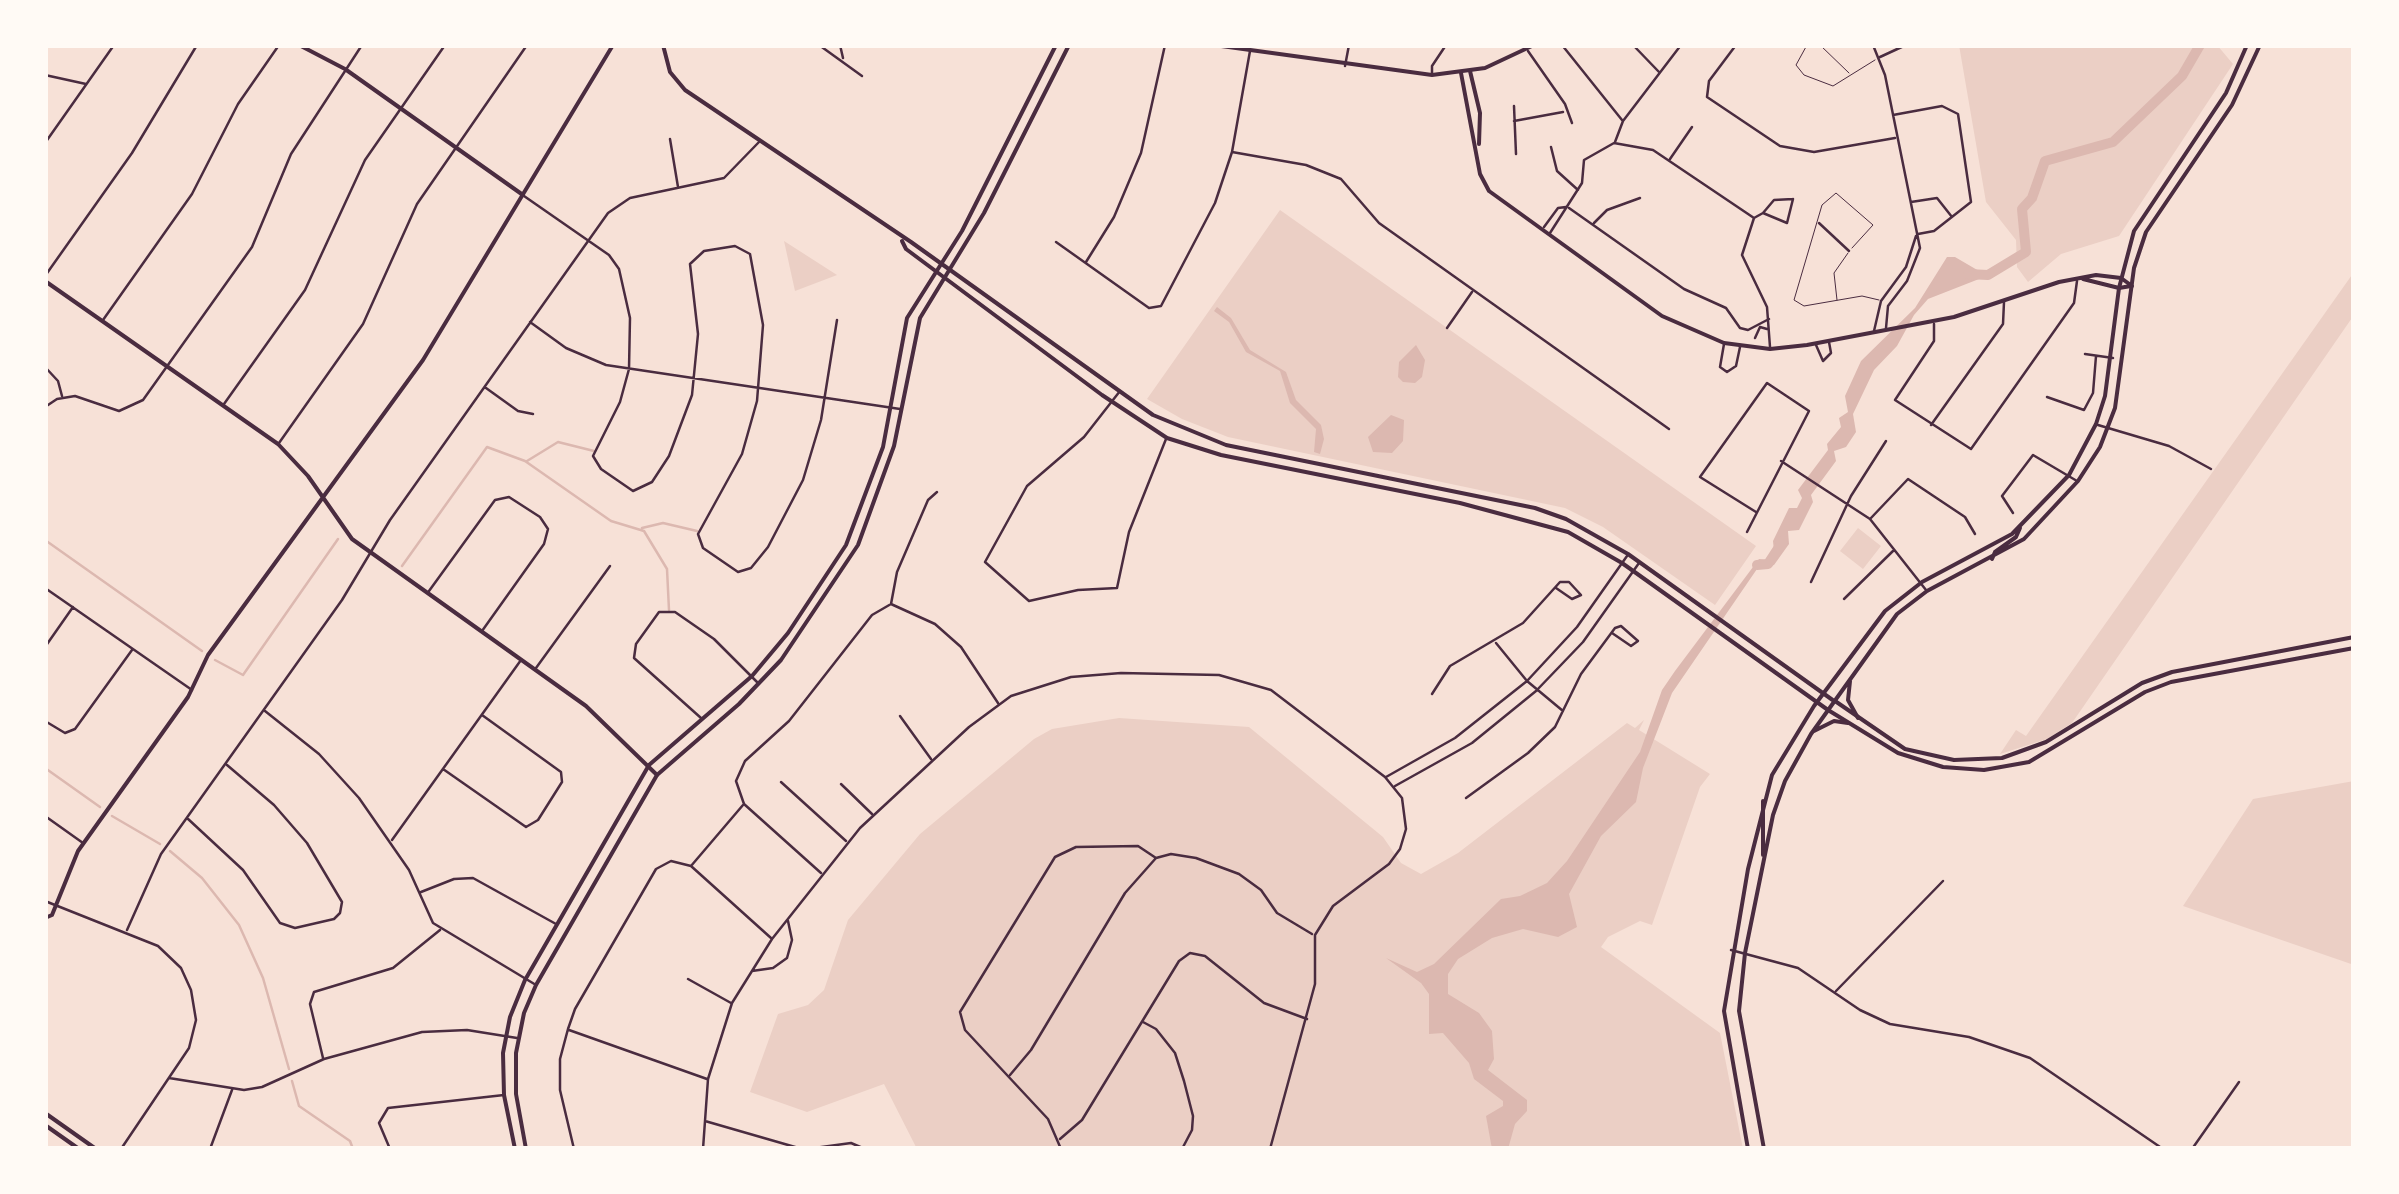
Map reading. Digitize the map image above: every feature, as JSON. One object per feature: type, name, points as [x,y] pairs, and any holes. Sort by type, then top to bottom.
[{"type":"main road","points":[[299,45],[345,69],[524,196]]},
{"type":"main road","points":[[45,918],[56,904],[83,843],[192,690],[208,656],[422,360],[471,275],[524,196],[576,100],[613,45]]},
{"type":"main road","points":[[663,45],[670,72],[680,86],[1120,391],[1186,431],[1268,454],[1544,511],[1628,554],[1905,748],[1932,757],[2002,758],[2046,742],[2142,683],[2172,672],[2354,637]]},
{"type":"main road","points":[[514,1149],[504,1095],[505,1037],[525,980],[649,765],[752,676],[788,633],[846,545],[873,481],[907,318],[1005,146],[1056,45]]},
{"type":"main road","points":[[526,1149],[516,1094],[518,1038],[536,986],[657,774],[759,684],[791,647],[858,546],[884,480],[920,318],[1015,152],[1069,45]]},
{"type":"main road","points":[[1214,45],[1432,75],[1470,72],[1534,45]]},
{"type":"main road","points":[[1748,1149],[1724,1012],[1732,950],[1763,802],[1779,762],[1823,693],[1885,611],[1922,582],[1985,551],[2020,528],[2069,475],[2096,424],[2113,358],[2119,288],[2134,231],[2221,103],[2247,45]]},
{"type":"main road","points":[[1764,1149],[1739,1011],[1745,953],[1781,792],[1810,734],[1886,626],[1927,592],[1992,559],[2039,526],[2078,482],[2108,428],[2121,381],[2132,286],[2146,232],[2232,105],[2260,45]]},
{"type":"main road","points":[[1470,72],[1480,113],[1480,174],[1490,191],[1662,316],[1724,343],[1770,349],[1828,341],[1933,321],[2096,275],[2121,278],[2132,286]]},
{"type":"main road","points":[[1460,73],[1478,149]]},
{"type":"main road","points":[[1005,146],[1015,152]]},
{"type":"main road","points":[[902,240],[944,277],[1112,402],[1167,438],[1266,464],[1528,518],[1598,547],[1828,710],[1898,754],[1931,765],[1984,770],[2030,762],[2133,700],[2172,682],[2354,648]]},
{"type":"main road","points":[[45,278],[278,444],[324,498],[347,534],[594,713],[657,774]]},
{"type":"main road","points":[[2080,279],[2119,288],[2132,286]]},
{"type":"main road","points":[[1266,464],[1268,454]]},
{"type":"main road","points":[[1992,559],[1995,552],[2016,537],[2020,528]]},
{"type":"main road","points":[[1598,547],[1604,539]]},
{"type":"main road","points":[[1767,666],[1773,658]]},
{"type":"main road","points":[[1852,675],[1848,700],[1858,718]]},
{"type":"main road","points":[[1810,734],[1834,721],[1848,723]]},
{"type":"main road","points":[[2046,742],[2050,752]]},
{"type":"main road","points":[[1931,765],[1932,757]]},
{"type":"main road","points":[[1763,802],[1766,812],[1760,845],[1764,860]]},
{"type":"main road","points":[[45,1114],[96,1149]]},
{"type":"main road","points":[[45,1125],[79,1149]]},
{"type":"main road","points":[[1744,1130],[1759,1126]]},
{"type":"main road","points":[[70,1143],[76,1135]]},
{"type":"street","points":[[45,143],[114,45]]},
{"type":"street","points":[[45,278],[132,153],[196,45]]},
{"type":"street","points":[[102,321],[192,194],[238,104],[280,45]]},
{"type":"street","points":[[45,407],[62,397],[84,398],[113,410],[126,410],[143,400],[252,247],[291,154],[362,45]]},
{"type":"street","points":[[223,406],[313,276],[355,177],[445,45]]},
{"type":"street","points":[[278,444],[363,324],[407,223],[527,45]]},
{"type":"street","points":[[819,45],[862,76]]},
{"type":"street","points":[[840,45],[844,61]]},
{"type":"street","points":[[1086,263],[1114,217],[1141,153],[1165,45]]},
{"type":"street","points":[[1345,66],[1349,45]]},
{"type":"street","points":[[1432,75],[1432,66],[1446,45]]},
{"type":"street","points":[[1562,45],[1623,121]]},
{"type":"street","points":[[1633,45],[1660,73]]},
{"type":"street","points":[[1614,144],[1623,121],[1681,45]]},
{"type":"street","points":[[1736,45],[1709,81],[1706,97],[1780,146],[1814,152],[1895,138]]},
{"type":"street","points":[[1873,45],[1917,234],[1917,264],[1888,306],[1886,330]]},
{"type":"street","points":[[1878,57],[1906,45]]},
{"type":"street","points":[[1527,50],[1565,104],[1564,112],[1572,123]]},
{"type":"street","points":[[1056,242],[1149,308],[1161,306],[1187,264],[1215,203],[1232,152],[1250,51]]},
{"type":"street","points":[[45,75],[86,84]]},
{"type":"street","points":[[1514,106],[1516,154]]},
{"type":"street","points":[[1892,115],[1942,106],[1958,114],[1972,197],[1934,231],[1917,234]]},
{"type":"street","points":[[1514,121],[1564,112]]},
{"type":"street","points":[[1670,160],[1692,127]]},
{"type":"street","points":[[670,139],[678,189]]},
{"type":"street","points":[[127,930],[155,863],[588,240],[624,200],[729,175],[759,142]]},
{"type":"street","points":[[1548,236],[1578,190],[1584,160],[1614,144],[1653,150],[1754,218]]},
{"type":"street","points":[[1550,147],[1558,171],[1578,190]]},
{"type":"street","points":[[1232,152],[1330,173],[1350,186],[1379,224],[1670,429]]},
{"type":"street","points":[[524,196],[612,258],[624,284],[632,337],[629,369],[620,402],[593,456],[601,469],[632,491],[652,482],[669,456],[695,379],[698,334],[690,264],[704,252],[735,246],[752,258],[764,338],[760,388],[742,454],[697,540],[706,552],[738,572],[756,564],[803,480],[826,398],[837,320]]},
{"type":"street","points":[[1594,224],[1607,210],[1640,198]]},
{"type":"street","points":[[1910,202],[1938,198],[1952,218]]},
{"type":"street","points":[[1764,213],[1787,223],[1793,199],[1774,200],[1754,218],[1742,255],[1769,319],[1770,349]]},
{"type":"street","points":[[1542,231],[1558,208],[1568,207],[1684,289],[1726,308],[1740,328],[1769,319]]},
{"type":"street","points":[[1819,224],[1849,251]]},
{"type":"street","points":[[1874,332],[1881,301],[1906,266],[1917,234]]},
{"type":"street","points":[[1933,321],[1934,340],[1895,400],[1972,449],[2074,303],[2080,279]]},
{"type":"street","points":[[1446,328],[1473,291]]},
{"type":"street","points":[[1931,425],[2003,324],[2004,300]]},
{"type":"street","points":[[530,322],[578,355],[629,369],[902,409]]},
{"type":"street","points":[[1752,327],[1756,338]]},
{"type":"street","points":[[1755,347],[1760,327],[1768,330]]},
{"type":"street","points":[[1816,343],[1823,360],[1830,353],[1828,341]]},
{"type":"street","points":[[1724,343],[1720,367],[1727,372],[1736,366],[1740,346]]},
{"type":"street","points":[[2085,354],[2113,358]]},
{"type":"street","points":[[2047,397],[2083,412],[2093,393],[2096,356]]},
{"type":"street","points":[[45,367],[58,381],[62,397]]},
{"type":"street","points":[[1747,532],[1780,460],[1809,411],[1767,383],[1700,477],[1756,512]]},
{"type":"street","points":[[484,387],[518,411],[533,414]]},
{"type":"street","points":[[1120,391],[1084,437],[1027,486],[985,562],[1029,601],[1078,590],[1118,588],[1129,532],[1167,438]]},
{"type":"street","points":[[2096,424],[2170,446],[2212,469]]},
{"type":"street","points":[[1811,582],[1848,504],[1886,441]]},
{"type":"street","points":[[2013,514],[2002,496],[2034,455],[2078,482]]},
{"type":"street","points":[[1780,460],[1870,519],[1927,592]]},
{"type":"street","points":[[1870,519],[1908,479],[1964,517],[1975,534]]},
{"type":"street","points":[[892,604],[897,572],[928,500],[937,492]]},
{"type":"street","points":[[428,594],[495,500],[505,496],[518,501],[540,517],[548,529],[544,544],[482,632]]},
{"type":"street","points":[[1844,599],[1896,549]]},
{"type":"street","points":[[1385,777],[1466,730],[1527,681],[1575,630],[1628,554]]},
{"type":"street","points":[[1394,787],[1472,743],[1536,690],[1586,638],[1640,562]]},
{"type":"street","points":[[535,670],[610,566]]},
{"type":"street","points":[[1432,694],[1450,666],[1522,624],[1556,588],[1564,580],[1581,595],[1572,598],[1556,588]]},
{"type":"street","points":[[45,588],[192,690]]},
{"type":"street","points":[[1595,602],[1606,610]]},
{"type":"street","points":[[823,875],[744,804],[736,786],[744,761],[789,721],[872,615],[892,604],[918,613],[948,635],[998,704]]},
{"type":"street","points":[[45,647],[73,607]]},
{"type":"street","points":[[703,720],[636,664],[633,649],[659,612],[671,610],[726,648],[759,684]]},
{"type":"street","points":[[1466,798],[1528,753],[1565,712],[1581,674],[1612,633],[1621,626],[1638,641],[1630,646],[1612,633]]},
{"type":"street","points":[[1575,630],[1586,638]]},
{"type":"street","points":[[1495,640],[1527,681],[1565,712]]},
{"type":"street","points":[[45,721],[65,733],[75,729],[132,649]]},
{"type":"street","points":[[392,842],[521,660]]},
{"type":"street","points":[[1547,662],[1556,671]]},
{"type":"street","points":[[702,1149],[708,1080],[732,1003],[772,939],[873,814],[998,704],[1028,688],[1071,677],[1219,675],[1281,696],[1385,777],[1406,814],[1400,849],[1389,864],[1333,906],[1315,935],[1315,984],[1270,1149]]},
{"type":"street","points":[[264,710],[330,764],[392,842],[440,930],[536,986]]},
{"type":"street","points":[[443,769],[526,827],[534,825],[562,782],[561,772],[482,716]]},
{"type":"street","points":[[900,716],[906,730],[932,760]]},
{"type":"street","points":[[186,818],[226,852],[287,926],[334,919],[342,902],[307,843],[274,806],[225,763]]},
{"type":"street","points":[[781,782],[848,842]]},
{"type":"street","points":[[841,784],[873,814]]},
{"type":"street","points":[[691,866],[744,804]]},
{"type":"street","points":[[45,816],[83,843]]},
{"type":"street","points":[[1060,1149],[1048,1119],[965,1030],[960,1012],[1052,860],[1080,847],[1138,846],[1150,850],[1156,858]]},
{"type":"street","points":[[1009,1076],[1031,1050],[1125,893],[1156,858],[1171,854],[1196,858],[1240,874],[1262,890],[1277,913],[1315,935]]},
{"type":"street","points":[[574,1149],[560,1090],[560,1059],[568,1029],[656,869],[671,861],[691,866],[772,939]]},
{"type":"street","points":[[420,893],[454,879],[473,878],[556,924]]},
{"type":"street","points":[[1835,992],[1942,881]]},
{"type":"street","points":[[45,901],[127,930],[171,956],[191,990],[193,1036],[122,1149]]},
{"type":"street","points":[[750,970],[773,968],[787,958],[792,940],[788,920]]},
{"type":"street","points":[[324,1059],[310,1004],[314,992],[394,968],[440,930]]},
{"type":"street","points":[[1732,950],[1798,968],[1890,1024],[1984,1041],[2030,1058],[2163,1149]]},
{"type":"street","points":[[1058,1139],[1082,1120],[1179,961],[1190,952],[1206,956],[1264,1002],[1307,1018]]},
{"type":"street","points":[[688,979],[732,1003]]},
{"type":"street","points":[[1142,1021],[1156,1029],[1175,1053],[1184,1080],[1193,1116],[1192,1130],[1182,1149]]},
{"type":"street","points":[[568,1029],[708,1080]]},
{"type":"street","points":[[170,1078],[233,1088],[262,1087],[324,1059],[422,1032],[466,1030],[518,1038]]},
{"type":"street","points":[[2192,1149],[2239,1082]]},
{"type":"street","points":[[210,1149],[233,1088]]},
{"type":"street","points":[[390,1149],[379,1123],[388,1108],[504,1095]]},
{"type":"street","points":[[704,1121],[804,1149],[851,1143],[865,1149]]},
{"type":"lane","points":[[1806,45],[1796,65],[1804,75],[1832,86],[1878,57]]},
{"type":"lane","points":[[1820,45],[1851,76]]},
{"type":"lane","points":[[1838,300],[1834,273],[1872,225],[1844,196],[1831,195],[1822,205],[1794,294],[1797,306],[1838,300],[1862,296],[1888,306]]},
{"type":"shaded area","points":[[1959,45],[2217,45],[2233,64],[2119,236],[2061,254],[2028,282],[2017,267],[2016,240],[1986,202]]},
{"type":"shaded area","points":[[1280,210],[1756,546],[1715,605],[1603,527],[1565,508],[1228,437],[1182,419],[1147,399]]},
{"type":"shaded area","points":[[784,241],[837,275],[795,291]]},
{"type":"shaded area","points":[[1947,257],[1955,257],[1979,271],[1976,278],[1999,265],[2002,270],[1928,299],[1897,346],[1874,370],[1853,414],[1856,432],[1846,447],[1834,451],[1836,461],[1811,495],[1813,502],[1799,530],[1788,531],[1789,544],[1774,565],[1757,569],[1672,693],[1643,768],[1636,802],[1601,836],[1569,894],[1577,927],[1558,937],[1523,929],[1492,938],[1458,959],[1448,974],[1448,994],[1479,1013],[1492,1031],[1494,1059],[1488,1070],[1527,1100],[1527,1111],[1515,1124],[1508,1149],[1492,1149],[1486,1116],[1503,1106],[1503,1101],[1474,1079],[1469,1063],[1443,1033],[1429,1034],[1429,994],[1421,983],[1386,958],[1417,972],[1434,964],[1501,899],[1520,896],[1547,883],[1567,861],[1640,752],[1662,690],[1675,671],[1759,559],[1775,561],[1773,541],[1789,508],[1797,508],[1802,498],[1798,490],[1841,427],[1839,418],[1848,412],[1845,396],[1861,361],[1915,308]]},
{"type":"shaded area","points":[[2354,272],[2354,315],[2072,723],[2047,739],[2000,754],[2016,730],[2026,736]]},
{"type":"shaded area","points":[[1217,307],[1231,318],[1250,350],[1286,372],[1296,400],[1321,425],[1324,439],[1320,454],[1314,452],[1316,429],[1290,403],[1280,371],[1246,352],[1229,322],[1214,311]]},
{"type":"shaded area","points":[[1416,345],[1425,360],[1422,377],[1415,383],[1403,382],[1398,377],[1399,362]]},
{"type":"shaded area","points":[[1391,415],[1404,420],[1403,441],[1392,453],[1373,452],[1368,437]]},
{"type":"shaded area","points":[[1858,528],[1881,546],[1863,569],[1840,551]]},
{"type":"shaded area","points":[[1119,718],[1249,727],[1383,837],[1401,863],[1421,874],[1458,853],[1627,723],[1635,728],[1644,720],[1639,730],[1710,774],[1700,787],[1652,925],[1640,921],[1608,937],[1601,947],[1720,1033],[1743,1149],[917,1149],[884,1084],[807,1112],[750,1092],[778,1014],[808,1005],[824,990],[848,920],[920,834],[1034,739],[1052,729]]},
{"type":"shaded area","points":[[2354,781],[2354,965],[2183,906],[2253,799]]},
{"type":"waterway","points":[[1968,274],[1988,275],[2026,252],[2022,209],[2032,198],[2045,161],[2113,142],[2182,76],[2200,45]]},
{"type":"waterway","points":[[527,461],[558,442],[594,451]]},
{"type":"waterway","points":[[402,566],[487,447],[525,461],[611,521],[644,531],[667,569],[669,610]]},
{"type":"waterway","points":[[642,528],[663,523],[697,531]]},
{"type":"waterway","points":[[215,660],[243,675],[338,539]]},
{"type":"waterway","points":[[45,540],[202,651]]},
{"type":"waterway","points":[[1757,565],[1768,564],[1783,541]]},
{"type":"waterway","points":[[45,768],[100,807]]},
{"type":"waterway","points":[[112,816],[160,844]]},
{"type":"waterway","points":[[170,851],[202,878],[239,925],[263,978],[289,1069]]},
{"type":"waterway","points":[[292,1081],[299,1106],[350,1141],[353,1149]]}]
